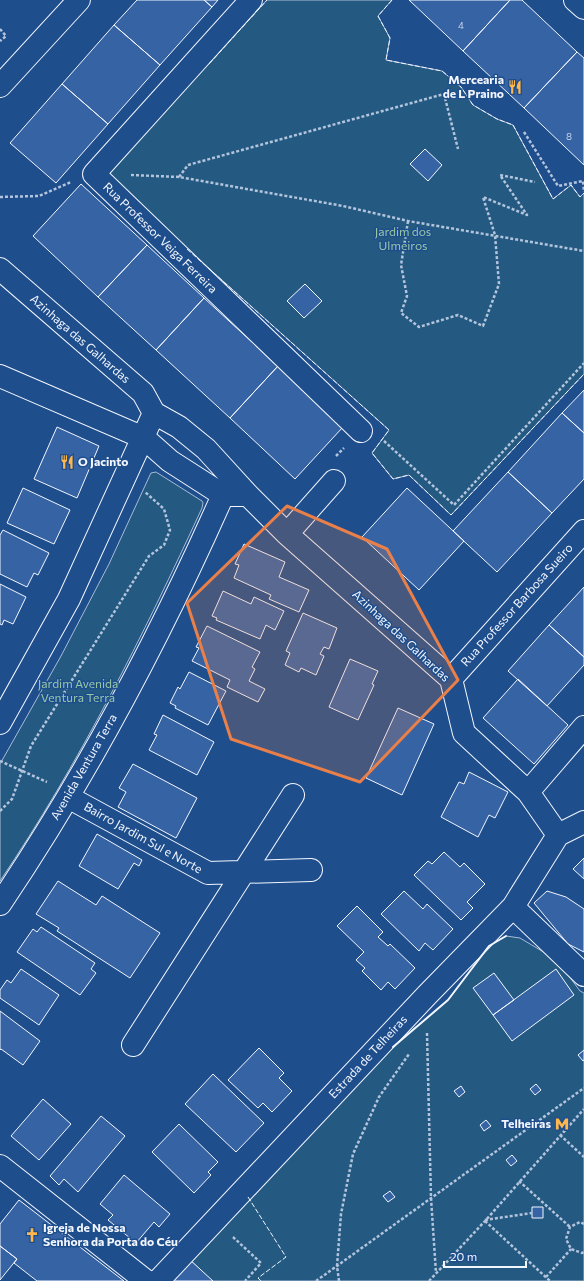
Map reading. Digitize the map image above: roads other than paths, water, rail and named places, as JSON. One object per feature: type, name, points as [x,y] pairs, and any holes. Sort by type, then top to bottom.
[{"type":"street","points":[[0,86],[79,0]]},
{"type":"street","name":"Rua Professor Veiga Ferreira","points":[[251,0],[94,174],[361,431]]},
{"type":"street","points":[[575,0],[584,8]]},
{"type":"street","name":"Azinhaga das Galhardas","points":[[0,270],[143,393],[154,413],[179,427],[206,449],[248,496],[287,534],[451,679],[464,733],[528,792],[558,835]]},
{"type":"street","points":[[0,376],[144,438],[170,461],[223,495],[248,496]]},
{"type":"street","points":[[0,723],[69,598],[144,438],[154,413]]},
{"type":"street","points":[[287,534],[334,481]]},
{"type":"street","name":"Avenida Ventura Terra","points":[[0,904],[68,797],[128,691],[176,596],[223,495]]},
{"type":"street","name":"Rua Professor Barbosa Sueiro","points":[[451,679],[584,531]]},
{"type":"street","points":[[528,792],[584,727]]},
{"type":"street","points":[[133,1045],[293,795]]},
{"type":"street","name":"Bairro Jardim Sul e Norte","points":[[68,797],[208,873],[310,870]]},
{"type":"street","points":[[558,835],[584,822]]},
{"type":"street","name":"Estrada de Telheiras","points":[[158,1281],[427,995],[513,907],[558,835]]},
{"type":"street","points":[[513,907],[584,974]]},
{"type":"street","points":[[0,1166],[146,1281]]},
{"type":"place","name":"Mercearia de L Praino","points":[[515,87]]},
{"type":"place","name":"O Jacinto","points":[[67,462]]},
{"type":"place","name":"Telheiras","points":[[562,1124]]},
{"type":"place","name":"Igreja de Nossa Senhora da Porta do Céu","points":[[32,1235]]},
{"type":"park label","name":"Jardim dos Ulmeiros","points":[[403,239]]},
{"type":"park label","name":"Jardim Avenida Ventura Terra","points":[[78,691]]}]
